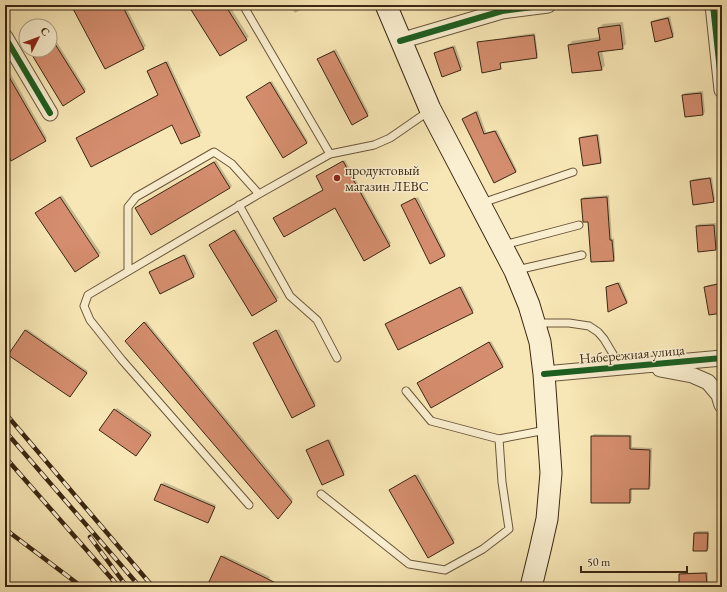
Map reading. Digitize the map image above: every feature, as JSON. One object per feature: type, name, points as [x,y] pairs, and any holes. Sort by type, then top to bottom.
[{"type":"main road","points":[[386,5],[430,109],[515,271],[529,305],[540,342],[544,374],[550,472],[547,519],[531,587]]},
{"type":"street","points":[[400,41],[502,11],[548,5]]},
{"type":"street","points":[[713,5],[722,90]]},
{"type":"street","points":[[5,37],[50,113]]},
{"type":"street","name":"Набережная улица","points":[[544,374],[722,358]]},
{"type":"street","points":[[641,366],[692,375],[708,382],[719,395],[722,405]]},
{"type":"lane","points":[[243,5],[330,154]]},
{"type":"lane","points":[[249,505],[122,360],[90,320],[84,306],[88,295],[128,270],[330,154],[374,145],[390,138],[430,109]]},
{"type":"lane","points":[[128,270],[128,207],[136,197],[214,152],[232,164],[259,194]]},
{"type":"lane","points":[[480,204],[573,172]]},
{"type":"lane","points":[[240,205],[290,296],[317,320],[337,358]]},
{"type":"lane","points":[[502,246],[579,225]]},
{"type":"lane","points":[[515,271],[582,255]]},
{"type":"lane","points":[[534,323],[569,323],[589,326],[598,332],[604,339],[613,354],[615,368]]},
{"type":"lane","points":[[406,391],[431,421],[499,438],[548,430]]},
{"type":"lane","points":[[321,494],[409,564],[445,570],[483,550],[509,528],[502,482],[499,438]]},
{"type":"building","points":[[71,5],[122,5],[144,49],[105,69]]},
{"type":"building","points":[[188,5],[225,5],[247,40],[220,56]]},
{"type":"building","points":[[668,18],[673,37],[655,42],[651,22]]},
{"type":"building","points":[[620,25],[623,49],[598,52],[602,70],[572,73],[568,45],[600,40],[598,28]]},
{"type":"building","points":[[534,35],[537,58],[500,63],[501,69],[482,73],[477,42]]},
{"type":"building","points":[[453,47],[461,70],[442,77],[434,53]]},
{"type":"building","points":[[58,49],[85,92],[63,106],[34,58],[58,58]]},
{"type":"building","points":[[334,51],[368,116],[352,125],[317,59]]},
{"type":"building","points":[[166,62],[200,136],[181,144],[172,125],[91,167],[76,138],[158,95],[147,71]]},
{"type":"building","points":[[5,70],[46,141],[11,161],[5,149]]},
{"type":"building","points":[[270,82],[307,143],[283,158],[246,97]]},
{"type":"building","points":[[701,93],[703,115],[685,117],[682,95]]},
{"type":"building","points":[[476,112],[484,134],[495,131],[516,172],[494,183],[462,119]]},
{"type":"building","points":[[597,135],[601,163],[583,166],[579,138]]},
{"type":"building","points":[[343,161],[390,246],[364,261],[335,208],[284,237],[273,218],[323,190],[316,176]]},
{"type":"building","points":[[214,162],[230,188],[151,235],[135,208]]},
{"type":"building","points":[[710,178],[714,202],[693,205],[690,181]]},
{"type":"building","points":[[60,197],[99,256],[75,272],[35,213]]},
{"type":"building","points":[[607,197],[610,240],[612,240],[614,261],[591,262],[588,222],[583,222],[581,199]]},
{"type":"building","points":[[415,198],[445,256],[430,264],[401,205]]},
{"type":"building","points":[[714,225],[716,250],[698,252],[696,226]]},
{"type":"building","points":[[234,230],[277,301],[252,316],[209,245]]},
{"type":"building","points":[[184,255],[194,277],[160,294],[149,272]]},
{"type":"building","points":[[618,283],[627,303],[608,312],[606,287]]},
{"type":"building","points":[[718,284],[722,313],[709,315],[704,287]]},
{"type":"building","points":[[460,287],[473,313],[398,350],[385,324]]},
{"type":"building","points":[[144,322],[292,502],[278,519],[125,341]]},
{"type":"building","points":[[25,330],[87,373],[70,397],[8,355]]},
{"type":"building","points":[[276,330],[315,406],[292,418],[253,343]]},
{"type":"building","points":[[489,342],[503,367],[431,408],[417,383]]},
{"type":"building","points":[[114,409],[151,435],[136,456],[99,430]]},
{"type":"building","points":[[591,436],[630,436],[630,449],[650,450],[649,489],[630,489],[630,503],[591,503]]},
{"type":"building","points":[[328,440],[344,475],[322,485],[306,450]]},
{"type":"building","points":[[415,475],[454,543],[428,558],[389,490]]},
{"type":"building","points":[[161,484],[215,507],[208,523],[154,500]]},
{"type":"building","points":[[694,533],[708,533],[707,551],[693,551]]},
{"type":"building","points":[[221,556],[284,587],[215,587],[208,584]]},
{"type":"building","points":[[706,573],[707,587],[679,587],[679,574]]},
{"type":"railway","points":[[5,413],[153,587]]},
{"type":"railway","points":[[5,431],[140,587]]},
{"type":"railway","points":[[5,457],[119,587]]},
{"type":"railway","points":[[5,529],[82,587]]},
{"type":"railway","points":[[90,537],[127,587]]},
{"type":"railway","points":[[5,579],[11,587]]},
{"type":"cycle path","points":[[400,41],[502,11],[548,5]]},
{"type":"cycle path","points":[[713,5],[722,90]]},
{"type":"cycle path","points":[[5,37],[50,113]]},
{"type":"cycle path","points":[[544,374],[722,358]]},
{"type":"place","name":"продуктовый магазин ЛЕВС","points":[[337,178]]}]
